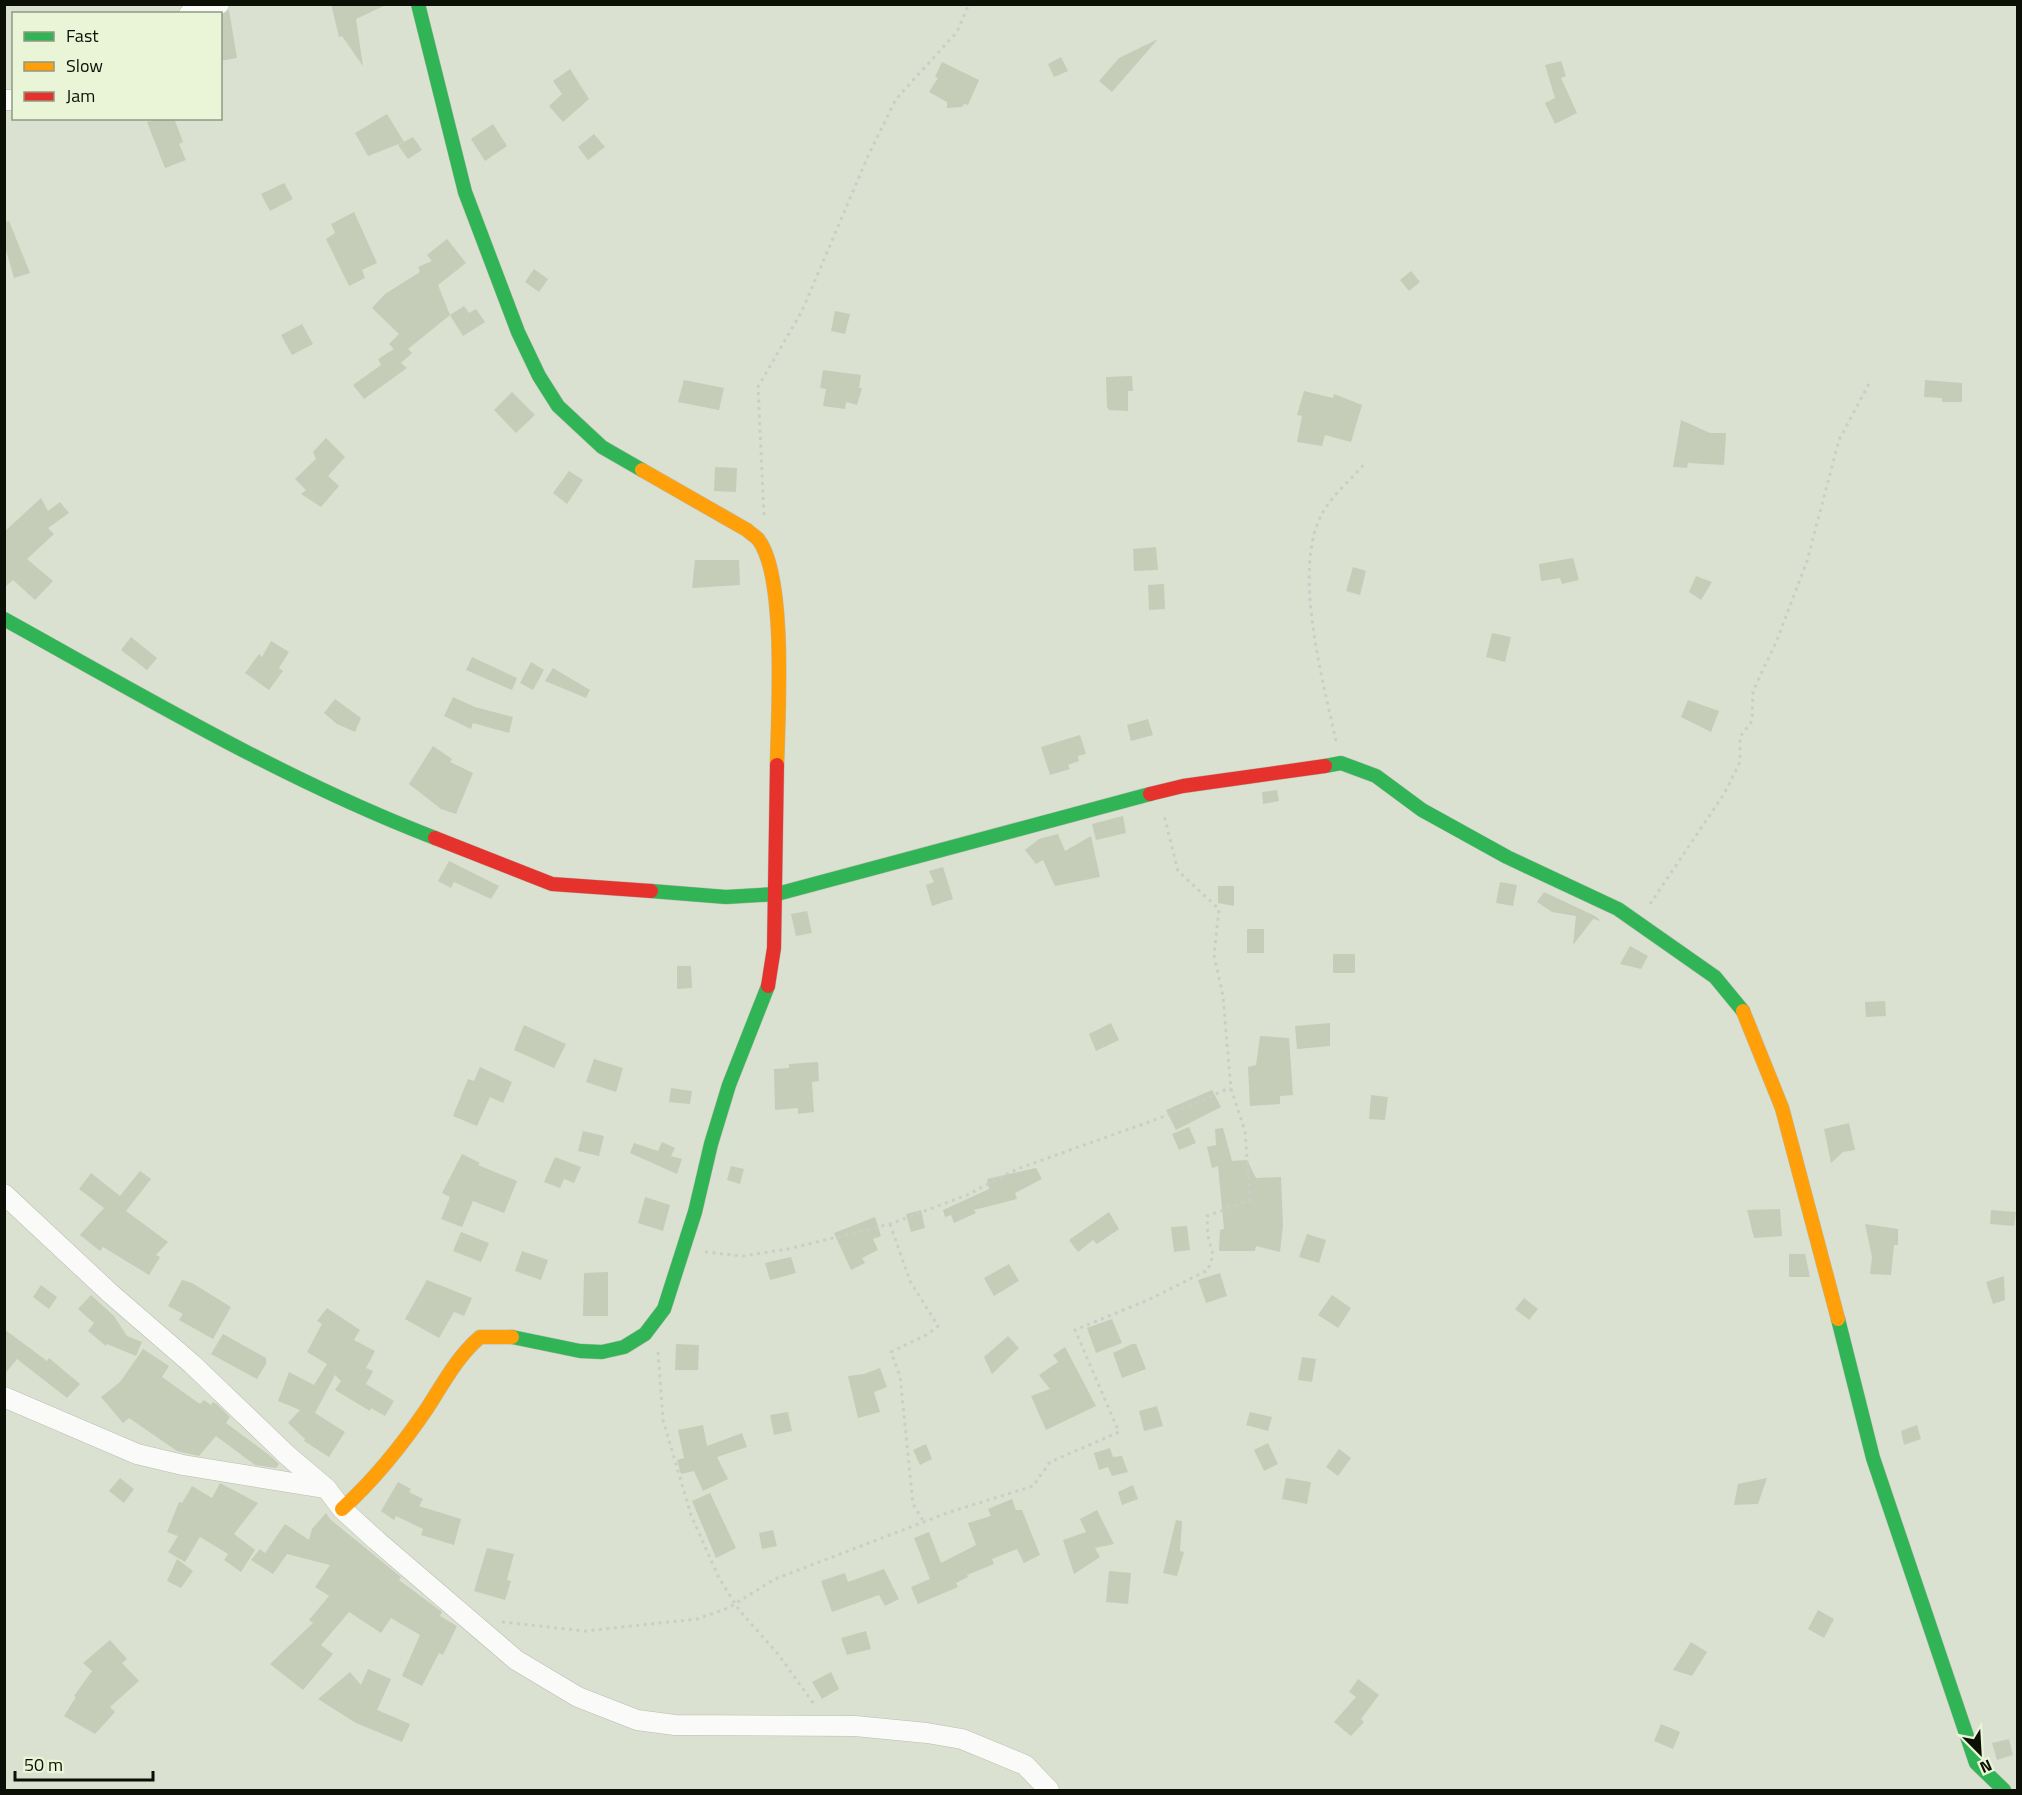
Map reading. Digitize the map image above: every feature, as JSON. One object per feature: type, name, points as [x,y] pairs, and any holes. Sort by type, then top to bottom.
[{"type":"street","points":[[195,12],[219,4]]},
{"type":"street","points":[[342,1509],[394,1456],[457,1360],[480,1337],[502,1336],[599,1354],[624,1349],[656,1323],[664,1309],[729,1085],[769,984],[777,894],[779,663],[773,580],[763,549],[758,539],[734,521],[602,447],[558,406],[538,376],[518,332],[465,192],[418,4]]},
{"type":"street","points":[[4,619],[242,751],[363,810],[541,880],[562,885],[726,897],[777,894],[867,872],[1090,808],[1158,792],[1341,763],[1376,776],[1422,810],[1507,857],[1618,909],[1694,960],[1715,977],[1743,1011],[1782,1108],[1873,1458],[1976,1763],[2004,1791]]},
{"type":"street","points":[[4,1194],[111,1294],[192,1364],[288,1456],[327,1489],[342,1509],[467,1619],[516,1660],[578,1697],[637,1720],[675,1725],[721,1727],[830,1725],[927,1733],[962,1739],[1024,1765],[1049,1791]]},
{"type":"street","points":[[4,1397],[137,1454],[183,1465],[327,1489]]},
{"type":"path","points":[[764,525],[759,458],[758,387],[802,311],[868,156],[896,99],[957,32],[969,4]]},
{"type":"path","points":[[1637,923],[1724,794],[1740,762],[1740,737],[1752,721],[1753,691],[1777,640],[1807,561],[1839,440],[1871,380]]},
{"type":"path","points":[[1341,763],[1325,691],[1308,589],[1311,540],[1323,511],[1365,464]]},
{"type":"path","points":[[467,1619],[585,1631],[697,1619],[735,1604],[775,1579],[924,1522],[1033,1485],[1050,1462],[1119,1432],[1076,1329],[1150,1299],[1208,1270],[1214,1255],[1208,1236],[1206,1216],[1250,1200],[1245,1131],[1231,1089],[1223,996],[1214,955],[1219,909],[1178,871],[1158,792]]},
{"type":"path","points":[[682,1249],[742,1256],[788,1249],[890,1224],[967,1195],[1017,1169],[1171,1114],[1231,1089]]},
{"type":"path","points":[[890,1224],[910,1281],[938,1326],[928,1334],[891,1352],[900,1376],[913,1504],[924,1522]]},
{"type":"path","points":[[656,1323],[663,1420],[691,1515],[719,1578],[735,1604],[778,1654],[830,1725]]},
{"type":"building","points":[[331,4],[388,4],[356,19],[363,66],[342,36],[339,37]]},
{"type":"building","points":[[229,10],[237,58],[222,61],[222,15]]},
{"type":"building","points":[[1158,39],[1112,92],[1099,81],[1119,58]]},
{"type":"building","points":[[1061,57],[1068,71],[1054,77],[1048,64]]},
{"type":"building","points":[[1561,61],[1566,76],[1561,78],[1577,113],[1555,124],[1545,103],[1555,98],[1545,65]]},
{"type":"building","points":[[942,62],[979,80],[968,105],[947,108],[947,102],[929,92],[938,78],[935,77]]},
{"type":"building","points":[[570,69],[589,99],[563,122],[549,106],[562,94],[553,81]]},
{"type":"building","points":[[387,114],[404,142],[368,156],[355,133]]},
{"type":"building","points":[[175,120],[183,142],[179,144],[186,160],[165,168],[147,122]]},
{"type":"building","points":[[493,124],[507,146],[485,161],[471,139]]},
{"type":"building","points":[[594,134],[605,147],[588,160],[578,147]]},
{"type":"building","points":[[413,137],[422,150],[408,159],[398,145]]},
{"type":"building","points":[[284,183],[293,199],[270,211],[261,194]]},
{"type":"building","points":[[354,212],[377,263],[362,270],[365,278],[349,286],[326,239],[335,233],[331,224]]},
{"type":"building","points":[[9,221],[30,273],[14,278],[4,243],[4,222]]},
{"type":"building","points":[[447,239],[466,263],[438,285],[450,315],[408,349],[412,353],[401,363],[407,368],[364,399],[353,385],[381,365],[378,359],[394,349],[389,344],[399,334],[372,308],[385,294],[420,272],[418,267],[432,261],[427,255]]},
{"type":"building","points":[[534,269],[548,279],[539,292],[525,282]]},
{"type":"building","points":[[1411,271],[1420,282],[1409,291],[1400,280]]},
{"type":"building","points":[[464,306],[469,313],[476,309],[485,322],[463,336],[450,315]]},
{"type":"building","points":[[835,311],[850,314],[845,334],[831,331]]},
{"type":"building","points":[[302,324],[313,344],[292,355],[281,335]]},
{"type":"building","points":[[823,370],[861,375],[859,388],[862,388],[857,405],[846,402],[845,409],[823,406],[826,389],[820,388]]},
{"type":"building","points":[[1132,376],[1133,391],[1128,391],[1128,411],[1109,410],[1106,377]]},
{"type":"building","points":[[684,380],[724,388],[719,410],[678,402]]},
{"type":"building","points":[[1925,380],[1962,383],[1962,402],[1942,402],[1942,398],[1924,397]]},
{"type":"building","points":[[1304,391],[1333,398],[1334,394],[1362,405],[1351,442],[1325,435],[1322,446],[1297,442],[1302,416],[1297,415]]},
{"type":"building","points":[[512,392],[535,415],[516,433],[494,410]]},
{"type":"building","points":[[1681,420],[1710,433],[1726,433],[1724,465],[1688,463],[1687,468],[1673,467]]},
{"type":"building","points":[[326,438],[345,457],[328,476],[339,486],[321,507],[301,494],[306,490],[295,479],[316,459],[313,452]]},
{"type":"building","points":[[715,467],[737,468],[736,492],[714,491]]},
{"type":"building","points":[[569,471],[583,480],[567,504],[553,493]]},
{"type":"building","points":[[41,498],[48,511],[60,502],[69,513],[48,528],[54,534],[27,559],[53,581],[35,600],[13,580],[4,588],[4,532]]},
{"type":"building","points":[[1156,547],[1158,570],[1134,571],[1133,549]]},
{"type":"building","points":[[1573,558],[1579,580],[1562,584],[1560,578],[1541,581],[1539,564]]},
{"type":"building","points":[[695,560],[739,560],[740,585],[692,588]]},
{"type":"building","points":[[1353,567],[1366,571],[1360,595],[1346,591]]},
{"type":"building","points":[[1696,576],[1712,582],[1701,600],[1689,592]]},
{"type":"building","points":[[1164,584],[1165,609],[1149,610],[1148,585]]},
{"type":"building","points":[[1492,633],[1511,637],[1505,662],[1486,657]]},
{"type":"building","points":[[131,637],[157,658],[147,670],[121,650]]},
{"type":"building","points":[[271,641],[289,652],[279,668],[283,671],[269,690],[245,673],[259,654],[262,657]]},
{"type":"building","points":[[472,657],[517,678],[512,690],[466,670]]},
{"type":"building","points":[[531,662],[544,670],[533,690],[520,683]]},
{"type":"building","points":[[553,668],[590,690],[586,698],[545,681]]},
{"type":"building","points":[[453,697],[475,707],[513,717],[509,733],[473,723],[471,729],[444,716]]},
{"type":"building","points":[[335,699],[361,718],[355,732],[337,724],[324,713]]},
{"type":"building","points":[[1688,700],[1719,711],[1711,732],[1681,717]]},
{"type":"building","points":[[1148,719],[1153,735],[1131,741],[1127,725]]},
{"type":"building","points":[[1080,735],[1086,754],[1078,756],[1079,761],[1068,765],[1070,769],[1050,775],[1041,747]]},
{"type":"building","points":[[433,746],[452,759],[450,762],[473,773],[456,814],[441,809],[409,784]]},
{"type":"building","points":[[1277,790],[1279,801],[1263,804],[1262,792]]},
{"type":"building","points":[[1123,816],[1126,833],[1096,840],[1092,824]]},
{"type":"building","points":[[1058,834],[1065,851],[1091,836],[1100,877],[1055,886],[1043,860],[1036,864],[1025,850],[1039,839]]},
{"type":"building","points":[[449,861],[499,886],[491,899],[454,882],[451,888],[438,881]]},
{"type":"building","points":[[943,867],[953,899],[932,906],[926,885],[934,882],[929,871]]},
{"type":"building","points":[[1500,882],[1517,885],[1513,906],[1496,903]]},
{"type":"building","points":[[1218,886],[1234,886],[1234,906],[1218,903]]},
{"type":"building","points":[[1544,892],[1601,921],[1593,919],[1573,945],[1576,916],[1552,912],[1537,902]]},
{"type":"building","points":[[807,911],[812,933],[796,936],[791,914]]},
{"type":"building","points":[[1247,929],[1264,929],[1264,953],[1247,953]]},
{"type":"building","points":[[1630,946],[1648,956],[1641,969],[1620,964]]},
{"type":"building","points":[[1333,954],[1355,954],[1355,973],[1333,973]]},
{"type":"building","points":[[677,966],[691,966],[692,988],[677,989]]},
{"type":"building","points":[[1885,1001],[1886,1016],[1866,1017],[1865,1002]]},
{"type":"building","points":[[1111,1023],[1119,1040],[1096,1051],[1089,1034]]},
{"type":"building","points":[[1330,1023],[1330,1046],[1297,1049],[1295,1026]]},
{"type":"building","points":[[524,1025],[566,1044],[554,1068],[514,1050]]},
{"type":"building","points":[[1260,1036],[1289,1038],[1293,1095],[1280,1096],[1280,1104],[1250,1106],[1248,1067],[1256,1065]]},
{"type":"building","points":[[594,1059],[623,1068],[616,1092],[586,1082]]},
{"type":"building","points":[[818,1062],[819,1081],[812,1082],[814,1112],[798,1114],[798,1108],[775,1110],[774,1069],[789,1068],[789,1064]]},
{"type":"building","points":[[480,1067],[512,1082],[503,1103],[490,1097],[477,1126],[453,1116],[468,1079],[474,1081]]},
{"type":"building","points":[[671,1088],[692,1091],[690,1104],[669,1102]]},
{"type":"building","points":[[1212,1090],[1221,1107],[1176,1130],[1166,1110]]},
{"type":"building","points":[[1371,1095],[1388,1097],[1385,1120],[1369,1119]]},
{"type":"building","points":[[1849,1123],[1855,1150],[1843,1152],[1831,1163],[1824,1129]]},
{"type":"building","points":[[1189,1127],[1196,1143],[1179,1150],[1172,1134]]},
{"type":"building","points":[[1223,1128],[1232,1161],[1247,1160],[1256,1178],[1281,1177],[1283,1226],[1280,1252],[1256,1246],[1255,1251],[1219,1251],[1220,1230],[1224,1229],[1218,1166],[1212,1168],[1207,1147],[1216,1145],[1215,1129]]},
{"type":"building","points":[[583,1131],[604,1136],[599,1156],[578,1151]]},
{"type":"building","points":[[662,1142],[675,1148],[671,1156],[682,1159],[677,1174],[630,1153],[634,1143],[658,1151]]},
{"type":"building","points":[[462,1154],[480,1163],[478,1165],[517,1181],[504,1213],[473,1201],[462,1227],[441,1219],[450,1197],[442,1193]]},
{"type":"building","points":[[555,1157],[581,1167],[574,1183],[564,1179],[560,1188],[544,1182]]},
{"type":"building","points":[[731,1166],[744,1169],[740,1184],[727,1180]]},
{"type":"building","points":[[1036,1168],[1042,1179],[1015,1193],[1017,1199],[974,1210],[976,1213],[954,1223],[951,1215],[945,1217],[943,1210],[989,1189],[987,1179]]},
{"type":"building","points":[[140,1171],[151,1179],[126,1211],[168,1242],[156,1255],[160,1257],[149,1275],[103,1247],[100,1251],[80,1235],[104,1208],[79,1189],[91,1173],[120,1196]]},
{"type":"building","points":[[645,1197],[670,1205],[663,1231],[638,1223]]},
{"type":"building","points":[[1780,1209],[1782,1236],[1754,1238],[1747,1210]]},
{"type":"building","points":[[921,1210],[925,1228],[911,1232],[906,1214]]},
{"type":"building","points":[[1991,1210],[2016,1212],[2014,1226],[1990,1224]]},
{"type":"building","points":[[1109,1212],[1119,1229],[1097,1244],[1093,1240],[1078,1252],[1069,1240]]},
{"type":"building","points":[[875,1217],[881,1236],[873,1239],[878,1250],[862,1258],[865,1263],[851,1270],[834,1233]]},
{"type":"building","points":[[1865,1224],[1898,1229],[1898,1245],[1894,1245],[1891,1275],[1870,1274],[1872,1257]]},
{"type":"building","points":[[1187,1226],[1190,1250],[1174,1252],[1171,1227]]},
{"type":"building","points":[[461,1232],[489,1243],[481,1262],[453,1251]]},
{"type":"building","points":[[1307,1234],[1326,1240],[1319,1263],[1299,1257]]},
{"type":"building","points":[[522,1251],[548,1260],[541,1280],[515,1271]]},
{"type":"building","points":[[1789,1254],[1805,1254],[1810,1277],[1789,1277]]},
{"type":"building","points":[[791,1257],[796,1273],[770,1280],[765,1263]]},
{"type":"building","points":[[1009,1264],[1019,1281],[994,1296],[984,1278]]},
{"type":"building","points":[[608,1272],[608,1316],[583,1316],[584,1273]]},
{"type":"building","points":[[1220,1273],[1227,1296],[1206,1303],[1198,1280]]},
{"type":"building","points":[[2004,1276],[2005,1300],[1993,1304],[1986,1282]]},
{"type":"building","points":[[182,1280],[192,1283],[231,1307],[213,1339],[179,1320],[183,1314],[168,1306]]},
{"type":"building","points":[[427,1280],[472,1298],[464,1316],[454,1312],[439,1338],[405,1319]]},
{"type":"building","points":[[41,1285],[57,1297],[49,1309],[33,1297]]},
{"type":"building","points":[[91,1295],[114,1316],[127,1336],[142,1342],[136,1356],[107,1344],[106,1346],[88,1331],[94,1323],[78,1309]]},
{"type":"building","points":[[1332,1295],[1351,1308],[1338,1328],[1318,1315]]},
{"type":"building","points":[[1524,1298],[1538,1309],[1529,1320],[1515,1309]]},
{"type":"building","points":[[327,1308],[360,1330],[354,1340],[375,1351],[366,1368],[373,1371],[366,1384],[394,1401],[385,1416],[371,1408],[370,1411],[335,1390],[341,1381],[335,1375],[315,1413],[345,1432],[329,1457],[304,1441],[305,1439],[288,1423],[300,1410],[278,1401],[289,1372],[314,1385],[327,1364],[307,1352],[322,1324],[317,1321]]},
{"type":"building","points":[[1112,1319],[1122,1343],[1096,1353],[1087,1328]]},
{"type":"building","points":[[4,1329],[47,1361],[49,1358],[80,1384],[67,1398],[17,1359],[4,1375]]},
{"type":"building","points":[[223,1334],[266,1358],[266,1364],[257,1379],[211,1354]]},
{"type":"building","points":[[1008,1336],[1019,1348],[992,1374],[984,1357]]},
{"type":"building","points":[[676,1344],[699,1345],[698,1370],[675,1370]]},
{"type":"building","points":[[1136,1344],[1146,1369],[1122,1378],[1113,1353]]},
{"type":"building","points":[[1065,1347],[1096,1406],[1046,1430],[1031,1396],[1050,1389],[1039,1375],[1058,1362],[1053,1355]]},
{"type":"building","points":[[143,1349],[169,1366],[162,1377],[200,1404],[204,1400],[211,1405],[213,1402],[217,1404],[230,1417],[226,1423],[273,1458],[279,1464],[276,1468],[255,1465],[216,1436],[199,1456],[177,1451],[129,1418],[123,1423],[101,1397],[120,1382]]},
{"type":"building","points":[[1302,1357],[1316,1359],[1312,1382],[1298,1380]]},
{"type":"building","points":[[880,1368],[887,1387],[874,1392],[880,1412],[858,1418],[848,1376],[864,1374]]},
{"type":"building","points":[[1157,1406],[1163,1426],[1144,1431],[1139,1411]]},
{"type":"building","points":[[788,1412],[792,1431],[774,1435],[770,1415]]},
{"type":"building","points":[[1250,1412],[1272,1417],[1268,1431],[1246,1425]]},
{"type":"building","points":[[703,1425],[707,1446],[742,1433],[747,1447],[717,1457],[728,1479],[703,1491],[694,1471],[681,1474],[677,1460],[684,1458],[678,1430]]},
{"type":"building","points":[[1917,1425],[1921,1439],[1904,1445],[1901,1431]]},
{"type":"building","points":[[1268,1443],[1278,1464],[1264,1471],[1254,1450]]},
{"type":"building","points":[[926,1444],[932,1459],[920,1465],[913,1450]]},
{"type":"building","points":[[1110,1448],[1113,1457],[1122,1456],[1128,1472],[1112,1476],[1108,1467],[1099,1470],[1094,1453]]},
{"type":"building","points":[[1339,1449],[1351,1458],[1338,1476],[1326,1467]]},
{"type":"building","points":[[120,1478],[134,1489],[124,1503],[109,1491]]},
{"type":"building","points":[[1286,1478],[1311,1482],[1307,1504],[1282,1499]]},
{"type":"building","points":[[1767,1478],[1758,1504],[1734,1505],[1738,1484]]},
{"type":"building","points":[[398,1482],[411,1489],[409,1492],[423,1499],[419,1506],[461,1519],[454,1545],[421,1535],[423,1529],[396,1516],[394,1520],[381,1511]]},
{"type":"building","points":[[220,1483],[258,1503],[234,1534],[255,1550],[241,1572],[224,1560],[228,1554],[200,1537],[185,1562],[168,1552],[178,1536],[167,1532],[179,1502],[182,1503],[192,1486],[212,1498]]},
{"type":"building","points":[[1133,1485],[1138,1499],[1122,1505],[1118,1492]]},
{"type":"building","points":[[710,1493],[736,1548],[716,1558],[692,1501]]},
{"type":"building","points":[[1012,1499],[1016,1510],[1022,1510],[1040,1555],[1024,1563],[1017,1549],[992,1559],[994,1564],[967,1575],[968,1577],[956,1583],[958,1587],[918,1604],[911,1587],[930,1579],[914,1538],[929,1532],[941,1563],[976,1545],[968,1523],[991,1516],[988,1509]]},
{"type":"building","points":[[1097,1510],[1114,1544],[1095,1548],[1100,1557],[1074,1574],[1063,1540],[1086,1532],[1080,1519]]},
{"type":"building","points":[[326,1513],[331,1520],[401,1577],[399,1580],[442,1612],[440,1616],[457,1626],[443,1655],[439,1653],[422,1686],[402,1676],[420,1635],[391,1618],[381,1633],[349,1612],[321,1645],[333,1654],[303,1690],[270,1664],[313,1623],[309,1620],[329,1596],[315,1587],[330,1565],[287,1554],[273,1574],[251,1560],[260,1549],[265,1553],[285,1524],[309,1540],[312,1529]]},
{"type":"building","points":[[1176,1520],[1182,1521],[1180,1551],[1184,1552],[1177,1576],[1163,1573]]},
{"type":"building","points":[[773,1530],[777,1546],[762,1549],[759,1533]]},
{"type":"building","points":[[487,1548],[514,1554],[507,1580],[511,1581],[505,1600],[474,1591]]},
{"type":"building","points":[[177,1559],[193,1571],[181,1588],[167,1581]]},
{"type":"building","points":[[884,1569],[899,1599],[885,1606],[879,1595],[832,1612],[821,1581],[845,1573],[848,1582]]},
{"type":"building","points":[[1109,1571],[1131,1573],[1128,1604],[1106,1602]]},
{"type":"building","points":[[1818,1610],[1834,1619],[1824,1638],[1808,1629]]},
{"type":"building","points":[[866,1631],[871,1649],[847,1655],[841,1638]]},
{"type":"building","points":[[110,1640],[127,1659],[122,1663],[139,1681],[110,1707],[115,1712],[95,1734],[64,1716],[76,1697],[74,1696],[92,1671],[83,1663]]},
{"type":"building","points":[[1691,1642],[1707,1652],[1692,1676],[1673,1670]]},
{"type":"building","points":[[368,1669],[391,1679],[377,1710],[410,1724],[402,1742],[356,1723],[318,1699],[350,1672],[361,1685]]},
{"type":"building","points":[[831,1672],[839,1689],[822,1699],[812,1682]]},
{"type":"building","points":[[1358,1679],[1379,1695],[1361,1719],[1364,1722],[1351,1736],[1334,1722],[1356,1697],[1349,1692]]},
{"type":"building","points":[[1661,1724],[1680,1732],[1673,1749],[1654,1741]]},
{"type":"building","points":[[2009,1739],[2013,1755],[1997,1760],[1992,1743]]},
{"type":"traffic: fast","points":[[418,4],[465,192],[518,332],[539,376],[558,406],[602,447],[642,470]]},
{"type":"traffic: fast","points":[[4,619],[269,764],[435,838]]},
{"type":"traffic: fast","points":[[1325,766],[1341,763],[1376,776],[1422,810],[1507,857],[1618,909],[1715,977],[1743,1011]]},
{"type":"traffic: fast","points":[[651,891],[726,897],[777,894],[1150,794]]},
{"type":"traffic: fast","points":[[512,1337],[580,1351],[602,1352],[624,1347],[645,1334],[664,1309],[695,1212],[711,1144],[729,1085],[768,986]]},
{"type":"traffic: fast","points":[[1838,1319],[1873,1458],[1976,1763],[2004,1790]]},
{"type":"traffic: slow","points":[[642,470],[747,530],[758,539],[767,557],[773,583],[779,648],[777,765]]},
{"type":"traffic: slow","points":[[1743,1011],[1782,1108],[1838,1319]]},
{"type":"traffic: slow","points":[[342,1509],[366,1486],[399,1448],[464,1353],[480,1337],[512,1337]]},
{"type":"traffic: jam","points":[[768,986],[774,948],[777,765]]},
{"type":"traffic: jam","points":[[1150,794],[1183,786],[1325,766]]},
{"type":"traffic: jam","points":[[435,838],[552,884],[651,891]]}]
